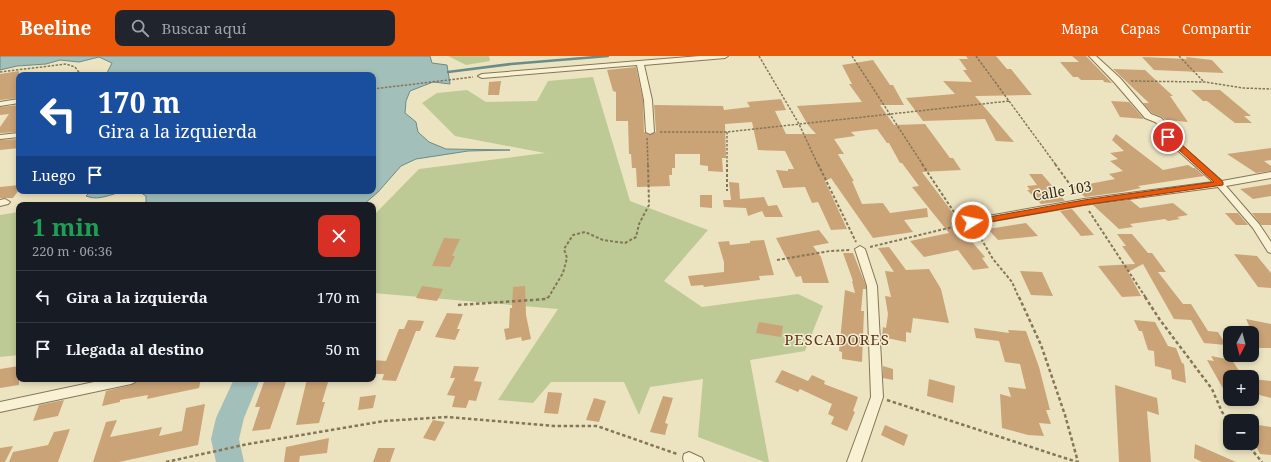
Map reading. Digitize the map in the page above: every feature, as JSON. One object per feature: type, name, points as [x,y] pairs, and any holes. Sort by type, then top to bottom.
[{"type":"street","points":[[482,76],[725,56]]},
{"type":"street","points":[[1092,56],[1117,80],[1148,116],[1165,125],[1171,132],[1168,137],[1220,184],[1256,226],[1271,250]]},
{"type":"street","points":[[640,63],[648,100],[650,132]]},
{"type":"street","points":[[0,104],[16,101]]},
{"type":"street","points":[[0,136],[16,134]]},
{"type":"street","name":"Calle 103","points":[[967,224],[1084,202],[1220,184],[1271,175]]},
{"type":"street","points":[[854,462],[878,397],[872,286],[860,249]]},
{"type":"street","points":[[0,407],[117,382]]},
{"type":"path","points":[[760,56],[799,124],[842,216],[860,249]]},
{"type":"path","points":[[852,56],[967,224],[1012,282],[1041,345],[1065,415],[1078,462]]},
{"type":"path","points":[[976,56],[1084,202],[1160,320],[1212,389],[1224,414]]},
{"type":"path","points":[[1179,56],[1205,82]]},
{"type":"path","points":[[0,72],[66,64],[75,67],[79,72]]},
{"type":"path","points":[[376,89],[482,76]]},
{"type":"path","points":[[1117,80],[1205,82],[1243,88],[1271,90]]},
{"type":"path","points":[[458,305],[547,298],[562,273],[567,258],[564,249],[573,235],[585,232],[603,240],[626,243],[636,237],[639,224],[650,205],[647,135],[650,132],[727,132],[1009,101]]},
{"type":"path","points":[[726,191],[727,132]]},
{"type":"path","points":[[777,260],[830,251],[860,249],[967,224]]},
{"type":"path","points":[[878,397],[1078,462]]},
{"type":"path","points":[[166,462],[248,444],[384,422],[447,417],[554,426],[597,426],[693,460]]},
{"type":"path","points":[[1252,450],[1262,462]]},
{"type":"green space","points":[[448,56],[489,56],[490,61],[466,65]]},
{"type":"green space","points":[[593,77],[630,201],[708,230],[664,281],[702,307],[798,294],[823,306],[805,351],[750,360],[769,462],[765,462],[698,437],[703,379],[650,387],[639,415],[624,382],[551,382],[533,403],[498,400],[558,309],[376,293],[376,213],[419,169],[545,153],[455,136],[422,103],[437,93],[467,90],[486,102],[537,101],[548,81]]},
{"type":"green space","points":[[16,212],[16,355],[0,357],[0,215]]},
{"type":"water","points":[[0,56],[430,56],[432,63],[447,65],[450,84],[433,82],[410,91],[406,101],[405,113],[416,122],[418,132],[429,142],[446,149],[510,150],[468,151],[416,159],[401,166],[376,194],[376,72],[108,72],[112,63],[99,57],[79,62],[60,60],[46,64],[17,66],[0,70]]},
{"type":"water","points":[[88,194],[114,194],[96,198],[86,196]]},
{"type":"water","points":[[143,194],[376,194],[366,202],[146,202],[146,196]]},
{"type":"building","points":[[966,56],[996,56],[1007,69],[1011,69],[1032,95],[975,96],[1014,142],[996,141],[985,119],[923,121],[906,98],[955,94],[943,81],[972,82],[963,70],[967,70],[959,59],[968,59]]},
{"type":"building","points":[[1072,56],[1086,56],[1112,83],[1104,82],[1103,80],[1081,80],[1078,77],[1073,77],[1060,62],[1079,62]]},
{"type":"building","points":[[1142,57],[1187,59],[1186,57],[1212,60],[1224,73],[1154,70]]},
{"type":"building","points":[[873,60],[890,85],[893,85],[904,105],[880,105],[894,125],[925,124],[950,158],[953,158],[961,170],[922,172],[959,221],[954,221],[985,257],[982,258],[989,268],[973,270],[958,250],[924,257],[910,241],[949,233],[912,187],[919,186],[902,163],[900,163],[889,143],[887,143],[877,129],[851,132],[855,136],[834,139],[844,154],[838,154],[854,181],[852,181],[862,204],[883,203],[890,213],[927,208],[928,217],[904,220],[913,232],[873,238],[831,178],[825,181],[847,229],[831,230],[818,202],[812,203],[805,187],[783,188],[776,170],[788,171],[788,169],[794,169],[785,151],[758,150],[752,122],[725,124],[726,158],[722,158],[723,172],[708,171],[708,166],[700,165],[700,154],[675,154],[675,168],[672,168],[672,175],[669,175],[670,186],[637,187],[636,168],[632,168],[631,154],[629,154],[628,121],[616,121],[616,92],[613,91],[607,70],[636,67],[643,100],[644,132],[649,135],[656,132],[654,105],[723,106],[724,110],[750,107],[747,102],[781,99],[786,110],[775,111],[786,134],[816,134],[808,125],[797,106],[862,102],[849,84],[852,84],[842,65]]},
{"type":"building","points":[[1113,69],[1145,70],[1173,96],[1170,96],[1188,122],[1166,120],[1152,113],[1143,103],[1149,103]]},
{"type":"building","points":[[19,71],[16,72],[16,98],[0,100],[0,74]]},
{"type":"building","points":[[501,81],[499,95],[488,95],[489,82]]},
{"type":"building","points":[[1191,90],[1220,90],[1251,116],[1244,116],[1252,123],[1235,123],[1207,101],[1203,101]]},
{"type":"building","points":[[1111,101],[1129,102],[1144,119],[1120,117]]},
{"type":"building","points":[[16,105],[16,132],[0,133],[0,127],[9,114],[0,115],[0,107]]},
{"type":"building","points":[[1116,134],[1163,170],[1188,165],[1195,168],[1204,176],[1138,186],[1141,188],[1085,197],[1073,187],[1115,179],[1109,174],[1123,171],[1110,161],[1118,159],[1110,153],[1124,151],[1112,140]]},
{"type":"building","points":[[16,139],[16,148],[0,150],[0,140]]},
{"type":"building","points":[[1271,148],[1271,160],[1264,161],[1271,166],[1271,171],[1256,173],[1227,154]]},
{"type":"building","points":[[1029,174],[1042,174],[1065,201],[1041,204],[1027,190],[1030,190],[1027,186],[1037,185]]},
{"type":"building","points":[[729,182],[739,183],[740,199],[764,197],[768,206],[777,205],[783,217],[765,217],[762,211],[748,216],[746,208],[724,207],[723,200],[731,200]]},
{"type":"building","points":[[1271,184],[1271,196],[1253,199],[1240,189]]},
{"type":"building","points":[[16,185],[16,194],[13,198],[0,198],[0,187]]},
{"type":"building","points":[[700,195],[712,195],[712,208],[700,207]]},
{"type":"building","points":[[1130,200],[1140,208],[1173,203],[1188,215],[1177,217],[1180,219],[1168,221],[1165,219],[1130,224],[1133,227],[1119,229],[1093,205]]},
{"type":"building","points":[[1072,209],[1094,235],[1081,236],[1060,211]]},
{"type":"building","points":[[1225,213],[1238,213],[1248,225],[1236,225]]},
{"type":"building","points":[[1252,213],[1271,213],[1271,225],[1261,225]]},
{"type":"building","points":[[1026,223],[1038,236],[998,240],[988,229]]},
{"type":"building","points":[[819,230],[829,243],[813,246],[821,257],[829,283],[803,283],[801,276],[796,277],[776,238]]},
{"type":"building","points":[[1117,234],[1132,234],[1148,253],[1152,253],[1166,272],[1158,272],[1183,304],[1191,304],[1208,331],[1218,332],[1223,340],[1223,345],[1204,343],[1191,320],[1174,319],[1143,264],[1128,272],[1141,296],[1122,297],[1098,266],[1135,264],[1122,246],[1126,246]]},
{"type":"building","points":[[444,238],[460,239],[452,256],[455,256],[450,267],[432,266]]},
{"type":"building","points":[[764,240],[774,275],[759,276],[760,280],[704,287],[703,285],[691,286],[688,276],[724,272],[724,262],[718,242],[729,241],[730,245]]},
{"type":"building","points":[[889,247],[906,270],[929,269],[941,289],[949,323],[913,318],[911,333],[906,332],[906,342],[882,337],[883,327],[886,328],[888,314],[885,296],[891,297],[885,271],[894,272],[878,248]]},
{"type":"building","points":[[843,253],[853,253],[866,286],[866,289],[863,289],[861,311],[864,311],[862,362],[842,359],[842,352],[839,351],[845,290],[855,293],[853,281]]},
{"type":"building","points":[[1234,254],[1257,256],[1271,273],[1271,288],[1258,287]]},
{"type":"building","points":[[1020,271],[1042,272],[1053,296],[1031,295]]},
{"type":"building","points":[[422,286],[443,289],[437,301],[416,298]]},
{"type":"building","points":[[525,286],[526,315],[531,339],[522,341],[521,337],[506,340],[504,329],[509,328],[513,287]]},
{"type":"building","points":[[447,313],[463,314],[457,329],[460,329],[455,340],[435,337]]},
{"type":"building","points":[[1246,319],[1271,324],[1271,348],[1259,348],[1259,326],[1249,326]]},
{"type":"building","points":[[408,320],[424,321],[420,331],[416,331],[396,381],[382,380],[384,374],[376,374],[376,360],[386,361],[399,329],[404,329]]},
{"type":"building","points":[[1134,320],[1155,322],[1168,346],[1176,348],[1182,363],[1184,364],[1186,383],[1172,379],[1171,370],[1155,366],[1154,351],[1148,350],[1142,331],[1139,331]]},
{"type":"building","points":[[759,322],[783,326],[781,337],[756,333]]},
{"type":"building","points":[[974,328],[1009,333],[1008,330],[1026,331],[1039,367],[1050,410],[1046,410],[1051,424],[1039,423],[1044,436],[1028,435],[1002,428],[1000,394],[1011,397],[1008,387],[1026,389],[1020,364],[1005,362],[999,341],[976,338]]},
{"type":"building","points":[[1211,356],[1223,358],[1223,362],[1233,362],[1238,370],[1223,370],[1223,389],[1207,360],[1214,361]]},
{"type":"building","points":[[16,366],[16,382],[19,382],[19,385],[0,388],[0,369]]},
{"type":"building","points":[[454,366],[479,367],[474,381],[482,382],[476,401],[469,400],[466,408],[452,407],[455,396],[447,395],[455,378],[450,378]]},
{"type":"building","points":[[883,366],[893,369],[893,380],[883,378]]},
{"type":"building","points":[[782,370],[808,381],[812,375],[825,381],[824,384],[858,397],[853,411],[855,412],[847,431],[831,424],[834,417],[828,414],[832,404],[800,389],[798,392],[775,382]]},
{"type":"building","points":[[929,379],[955,386],[953,403],[927,396]]},
{"type":"building","points":[[1259,380],[1271,381],[1271,398],[1259,395]]},
{"type":"building","points":[[136,382],[200,382],[199,388],[147,399],[148,395],[120,400],[120,402],[102,406],[106,391],[131,385]]},
{"type":"building","points":[[264,382],[286,382],[270,429],[252,431],[260,407],[255,407]]},
{"type":"building","points":[[306,382],[328,382],[322,402],[325,402],[319,423],[296,425]]},
{"type":"building","points":[[1115,385],[1157,398],[1159,415],[1147,411],[1151,462],[1119,462]]},
{"type":"building","points":[[548,392],[562,393],[558,414],[544,413]]},
{"type":"building","points":[[376,395],[373,408],[358,410],[360,397]]},
{"type":"building","points":[[663,396],[673,398],[665,423],[668,424],[665,435],[650,432]]},
{"type":"building","points":[[594,398],[606,401],[599,422],[586,420]]},
{"type":"building","points":[[64,400],[58,416],[33,421],[39,405]]},
{"type":"building","points":[[205,404],[198,445],[119,462],[93,462],[106,422],[117,420],[110,437],[162,427],[159,436],[182,431],[186,408]]},
{"type":"building","points":[[433,420],[445,422],[435,441],[423,438]]},
{"type":"building","points":[[885,425],[908,435],[904,446],[881,435]]},
{"type":"building","points":[[1259,425],[1271,427],[1271,455],[1260,454],[1258,450]]},
{"type":"building","points":[[70,429],[58,462],[9,462],[13,452],[48,445],[54,432]]},
{"type":"building","points":[[329,438],[327,453],[300,456],[299,462],[284,462],[286,447]]},
{"type":"building","points":[[1195,444],[1236,462],[1202,462],[1194,458]]},
{"type":"building","points":[[13,446],[5,462],[0,462],[0,448]]},
{"type":"building","points":[[378,448],[395,448],[390,462],[373,462]]},
{"type":"waterway","points":[[448,72],[511,64],[608,56]]},
{"type":"waterway","points":[[230,462],[225,439],[230,418],[246,382]]},
{"type":"district","name":"PESCADORES","points":[[837,340]]},
{"type":"route","points":[[972,222],[1084,202],[1220,184],[1168,137]]}]
